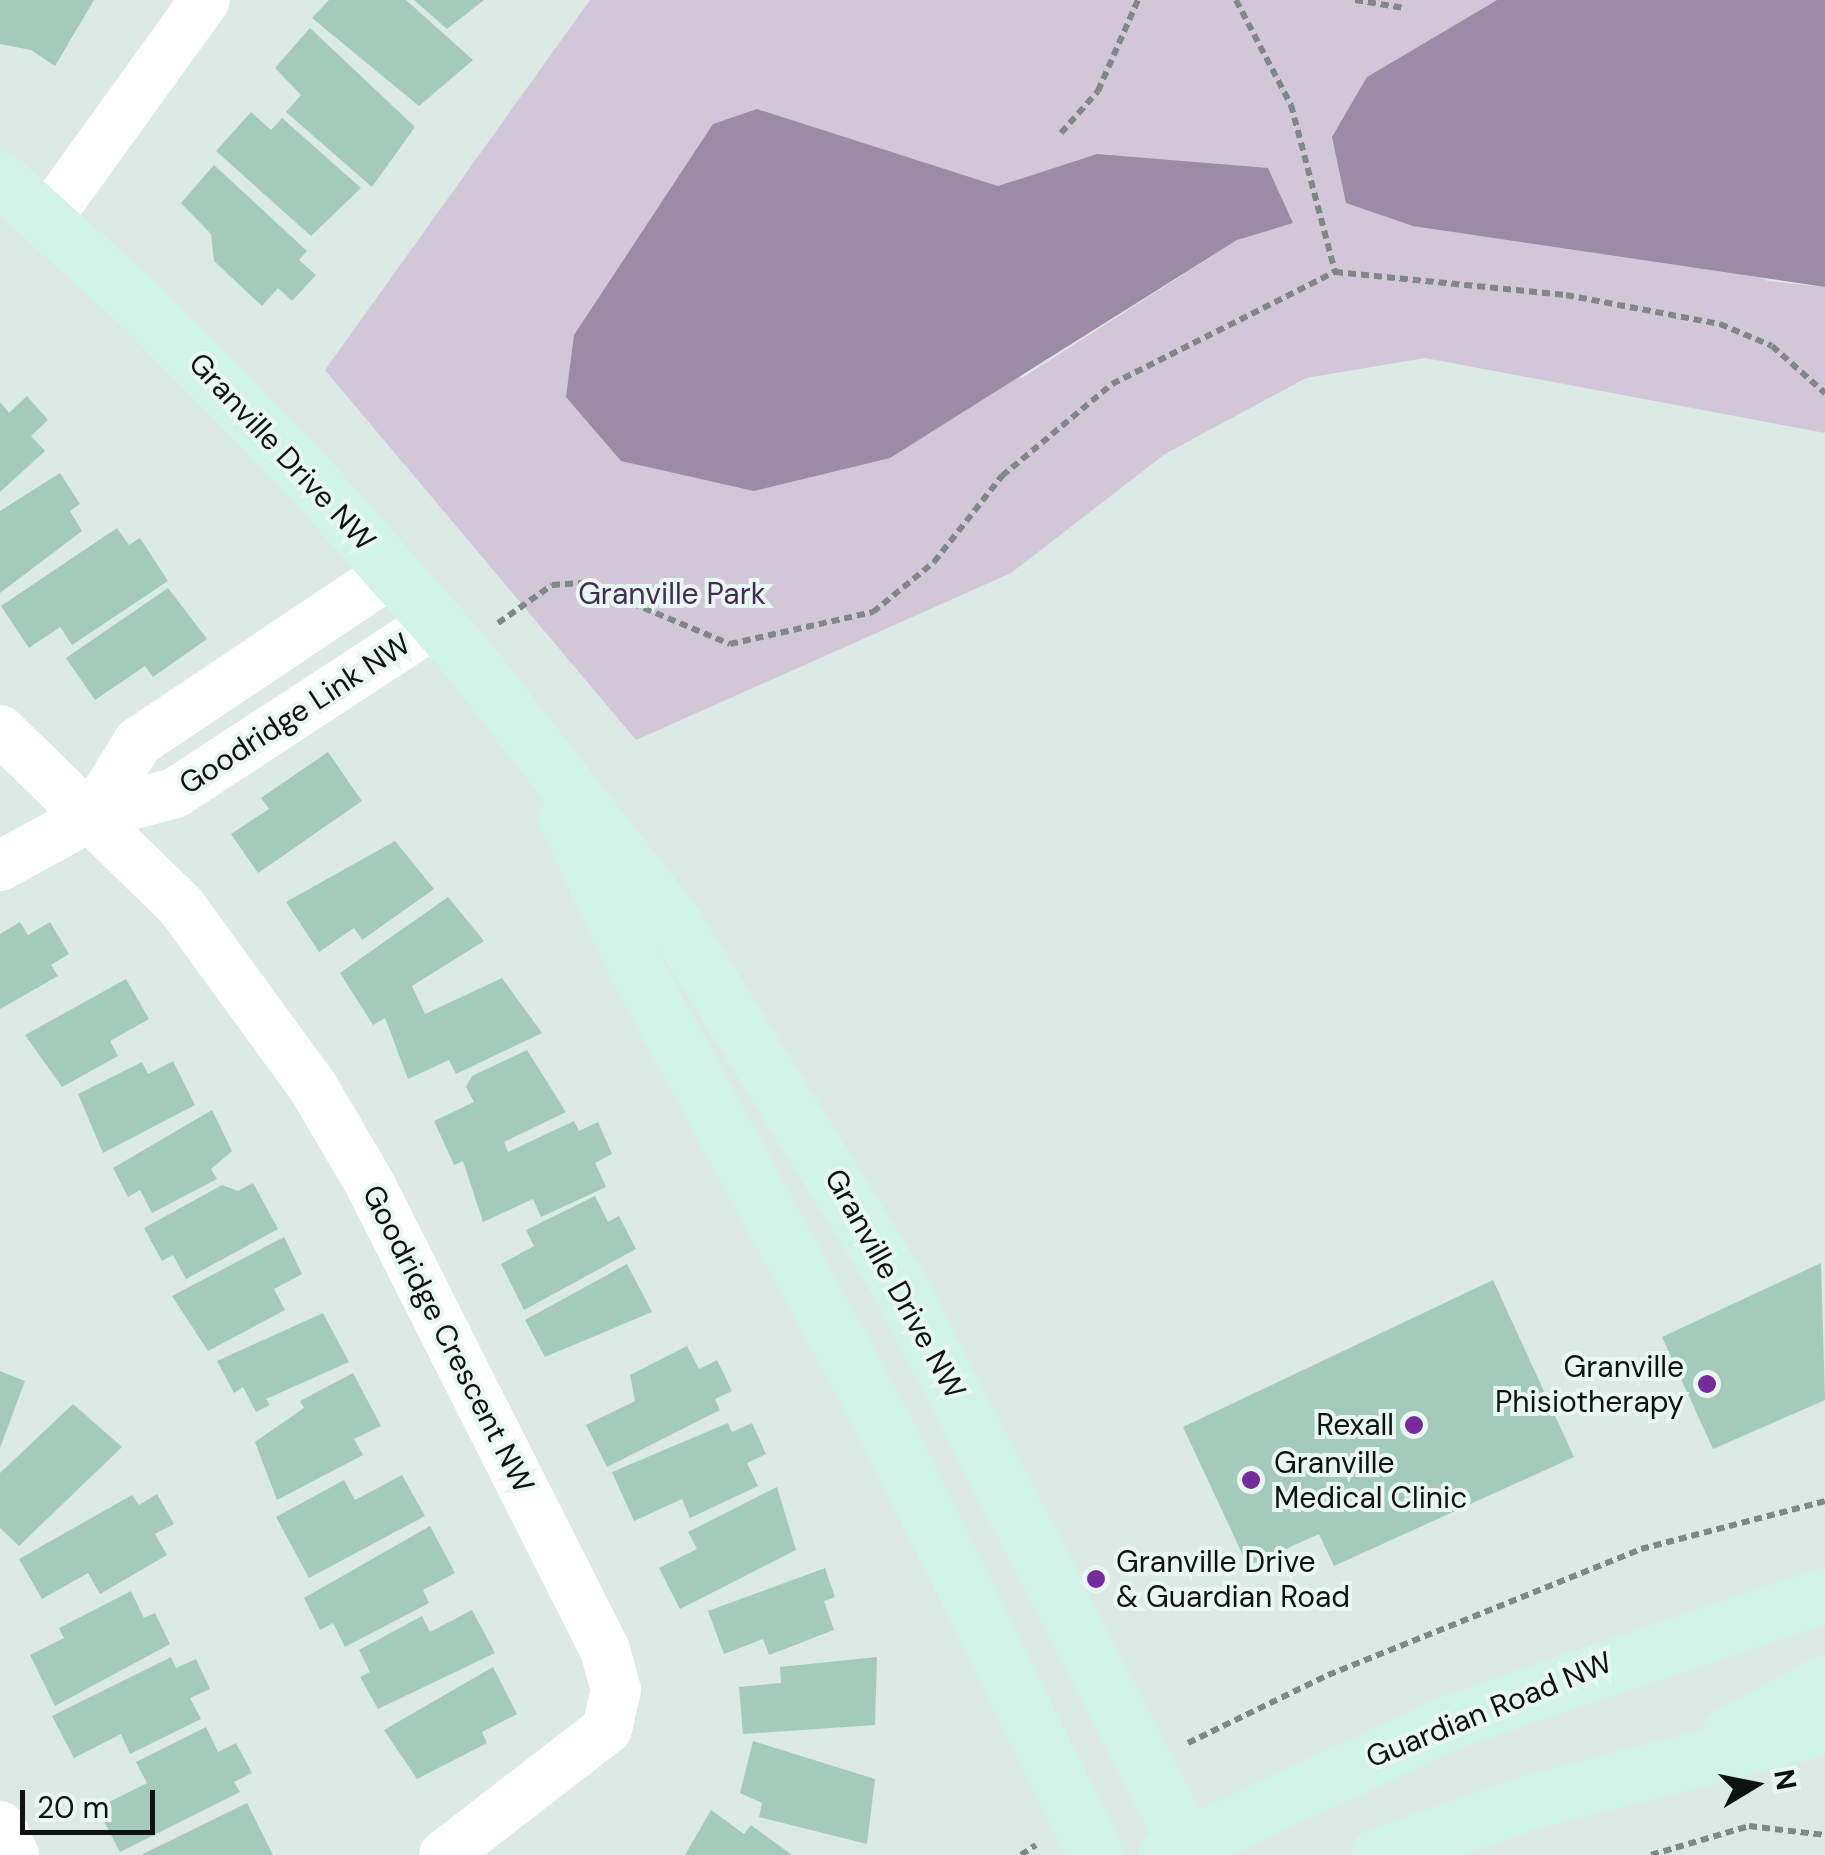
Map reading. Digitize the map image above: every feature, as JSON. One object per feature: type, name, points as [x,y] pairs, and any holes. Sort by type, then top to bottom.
[{"type":"street","points":[[46,219],[204,0]]},
{"type":"street","name":"Granville Drive NW","points":[[0,179],[236,400],[393,572],[675,924],[804,1123],[956,1389],[1147,1770],[1181,1851]]},
{"type":"street","name":"Goodridge Link NW","points":[[93,815],[138,742],[393,572]]},
{"type":"street","name":"Goodridge Link NW","points":[[0,866],[93,815],[175,793],[448,636]]},
{"type":"street","name":"Goodridge Crescent NW","points":[[0,730],[93,815],[181,906],[313,1087],[371,1186],[612,1670],[616,1690],[607,1729],[444,1855]]},
{"type":"street","name":"Granville Drive NW","points":[[534,752],[637,970],[883,1423],[1087,1836]]},
{"type":"street","name":"Guardian Road NW","points":[[1181,1851],[1524,1692],[1825,1595]]},
{"type":"street","points":[[1688,1760],[1825,1682]]},
{"type":"street","points":[[1378,1855],[1480,1817],[1825,1727]]},
{"type":"street","points":[[0,1826],[14,1855]]},
{"type":"path","points":[[1062,133],[1098,91],[1138,0]]},
{"type":"path","points":[[1236,0],[1291,105],[1330,231],[1335,272]]},
{"type":"path","points":[[1355,0],[1404,8]]},
{"type":"path","points":[[448,636],[552,585],[584,582],[730,644],[873,612],[934,562],[1002,476],[1112,384],[1335,272],[1422,277],[1720,324],[1772,346],[1825,393]]},
{"type":"path","points":[[1147,1770],[1328,1675],[1640,1549],[1825,1501]]},
{"type":"path","points":[[1650,1855],[1749,1826],[1825,1835]]},
{"type":"path","points":[[1021,1855],[1087,1836]]},
{"type":"green space","name":"Granville Park","points":[[590,0],[1497,0],[1367,77],[1768,281],[1825,287],[1825,433],[1425,358],[1306,378],[1165,454],[1011,573],[636,740],[325,370]],"holes":[[[757,109],[998,186],[1097,154],[1293,222],[1237,240],[1022,378]]]},
{"type":"shaded area","points":[[1497,0],[1825,0],[1825,287],[1413,226],[1346,203],[1332,137],[1367,77]]},
{"type":"shaded area","points":[[757,109],[998,186],[1097,154],[1268,168],[1293,223],[1237,240],[890,458],[754,491],[621,461],[566,397],[574,335],[713,124]]},
{"type":"building","points":[[0,0],[94,0],[55,66],[31,50],[0,44]]},
{"type":"building","points":[[329,0],[406,0],[473,60],[419,106],[312,18]]},
{"type":"building","points":[[414,0],[484,0],[447,29]]},
{"type":"building","points":[[310,28],[415,127],[372,187],[286,112],[301,95],[275,68]]},
{"type":"building","points":[[251,112],[271,130],[282,118],[361,188],[311,236],[216,151]]},
{"type":"building","points":[[214,165],[307,251],[299,260],[316,275],[292,301],[278,288],[262,306],[214,261],[211,234],[181,203]]},
{"type":"building","points":[[27,396],[48,420],[31,436],[45,451],[0,492],[0,402],[9,413]]},
{"type":"building","points":[[60,473],[80,504],[70,511],[82,531],[0,593],[0,511]]},
{"type":"building","points":[[117,528],[129,545],[140,538],[168,581],[72,645],[60,627],[29,648],[1,606]]},
{"type":"building","points":[[168,588],[207,639],[153,677],[145,666],[95,700],[66,658]]},
{"type":"building","points":[[328,752],[362,801],[258,873],[231,834],[269,809],[261,798]]},
{"type":"building","points":[[395,841],[434,889],[362,940],[354,928],[319,952],[286,902]]},
{"type":"building","points":[[448,897],[484,941],[412,986],[425,1014],[502,978],[542,1033],[456,1074],[449,1060],[408,1079],[385,1018],[373,1025],[340,973]]},
{"type":"building","points":[[20,922],[28,935],[50,922],[69,954],[51,965],[58,976],[0,1009],[0,934]]},
{"type":"building","points":[[126,979],[149,1019],[110,1041],[118,1056],[62,1087],[25,1035]]},
{"type":"building","points":[[527,1050],[566,1112],[504,1142],[508,1152],[574,1121],[579,1131],[598,1122],[612,1154],[595,1163],[606,1187],[541,1217],[533,1199],[483,1222],[463,1161],[454,1165],[434,1121],[474,1102],[466,1087],[472,1076]]},
{"type":"building","points":[[173,1061],[195,1105],[103,1153],[78,1094],[142,1062],[148,1074]]},
{"type":"building","points":[[212,1110],[232,1151],[211,1169],[217,1179],[152,1213],[140,1190],[128,1197],[113,1168]]},
{"type":"building","points":[[253,1183],[278,1229],[186,1279],[173,1255],[162,1261],[144,1228],[222,1185],[238,1191]]},
{"type":"building","points":[[595,1196],[608,1222],[619,1216],[636,1249],[524,1310],[501,1264],[534,1246],[526,1230]]},
{"type":"building","points":[[284,1237],[302,1274],[274,1289],[285,1310],[208,1351],[172,1296]]},
{"type":"building","points":[[1821,1263],[1825,1400],[1713,1449],[1662,1337]]},
{"type":"building","points":[[627,1264],[652,1312],[545,1357],[525,1320]]},
{"type":"building","name":"Rexall","points":[[1493,1280],[1574,1457],[1334,1566],[1319,1534],[1248,1566],[1183,1427]]},
{"type":"building","points":[[323,1313],[349,1362],[266,1399],[270,1405],[256,1412],[243,1387],[234,1393],[217,1361]]},
{"type":"building","points":[[687,1346],[699,1369],[717,1360],[732,1391],[715,1399],[720,1410],[607,1467],[586,1425],[635,1401],[630,1375]]},
{"type":"building","points":[[0,1371],[25,1381],[0,1448]]},
{"type":"building","points":[[353,1373],[381,1426],[354,1439],[363,1455],[277,1500],[255,1442],[304,1408],[300,1401]]},
{"type":"building","points":[[73,1404],[122,1447],[19,1546],[0,1528],[0,1473]]},
{"type":"building","points":[[728,1423],[732,1432],[752,1423],[766,1454],[747,1463],[758,1486],[690,1518],[682,1499],[634,1521],[612,1472]]},
{"type":"building","points":[[402,1475],[425,1516],[309,1578],[276,1517],[344,1480],[355,1500]]},
{"type":"building","points":[[777,1487],[796,1550],[680,1609],[659,1568],[697,1549],[688,1532]]},
{"type":"building","points":[[157,1494],[174,1524],[155,1534],[167,1555],[100,1594],[88,1573],[42,1599],[19,1559],[132,1495],[139,1505]]},
{"type":"building","points":[[430,1526],[455,1573],[423,1590],[429,1603],[345,1647],[333,1623],[320,1630],[304,1598]]},
{"type":"building","points":[[825,1568],[835,1597],[824,1601],[834,1630],[769,1655],[763,1639],[724,1654],[708,1611]]},
{"type":"building","points":[[131,1591],[144,1618],[155,1613],[170,1644],[55,1706],[30,1655],[64,1638],[59,1628]]},
{"type":"building","points":[[472,1610],[495,1653],[378,1709],[360,1677],[370,1672],[359,1650],[422,1616],[430,1632]]},
{"type":"building","points":[[171,1657],[176,1668],[196,1659],[210,1689],[190,1698],[201,1719],[130,1754],[121,1734],[74,1758],[52,1716]]},
{"type":"building","points":[[877,1657],[875,1725],[743,1734],[739,1687],[781,1683],[780,1667]]},
{"type":"building","points":[[493,1667],[517,1714],[482,1732],[487,1743],[417,1779],[384,1730]]},
{"type":"building","points":[[206,1727],[218,1752],[236,1743],[252,1773],[234,1782],[240,1792],[120,1852],[97,1808],[147,1783],[136,1762]]},
{"type":"building","points":[[753,1741],[875,1779],[867,1844],[759,1817],[762,1803],[740,1793]]},
{"type":"building","points":[[247,1803],[273,1855],[141,1855]]},
{"type":"building","points":[[711,1810],[744,1834],[751,1825],[792,1855],[685,1855]]},
{"type":"place","name":"Granville Phisiotherapy","points":[[1707,1384]]},
{"type":"place","name":"Rexall","points":[[1414,1425]]},
{"type":"place","name":"Granville Medical Clinic","points":[[1251,1480]]},
{"type":"place","name":"Granville Drive & Guardian Road","points":[[1096,1579]]}]
